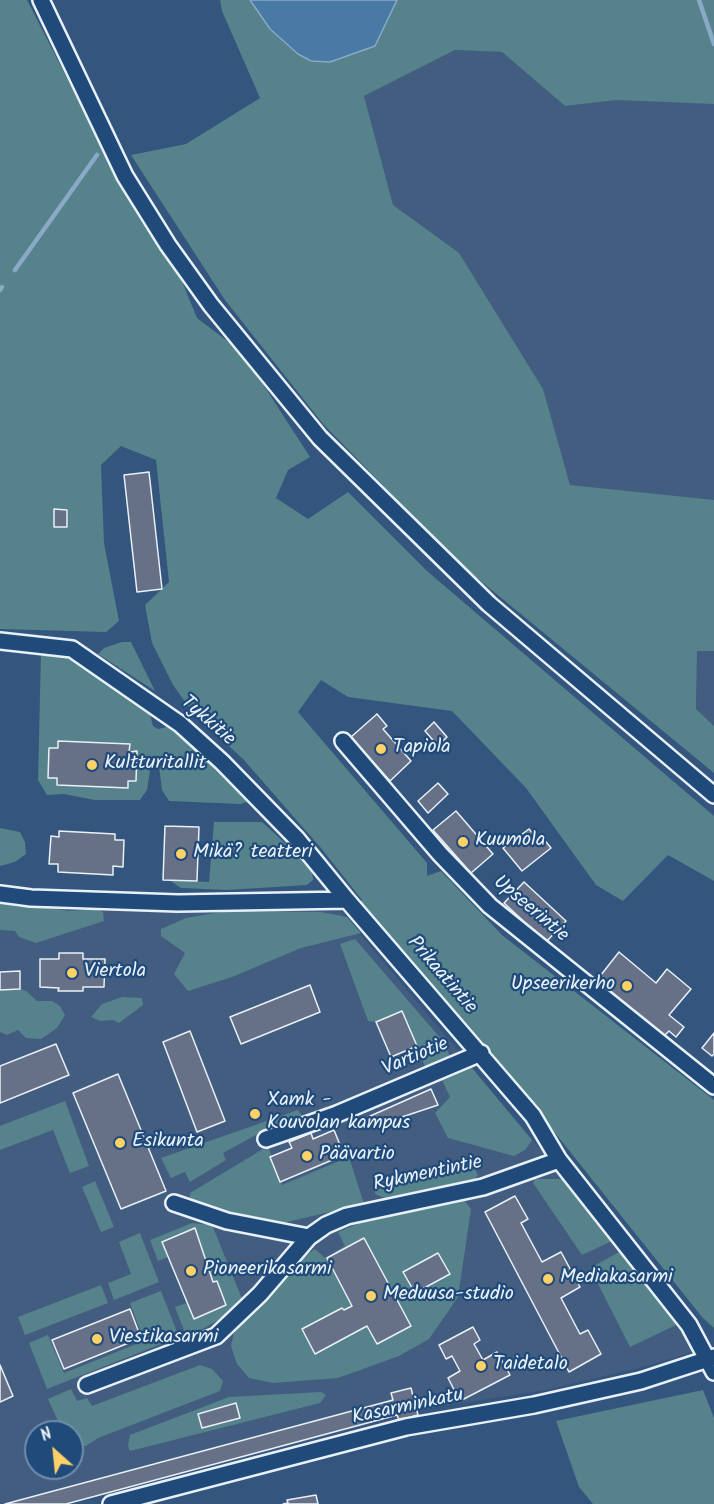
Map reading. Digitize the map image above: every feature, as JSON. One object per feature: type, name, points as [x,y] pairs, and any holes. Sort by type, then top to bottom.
[{"type":"street","points":[[41,0],[125,176],[168,245],[211,305],[320,438],[489,604],[714,795]]},
{"type":"street","name":"Tykkitie","points":[[0,641],[72,649],[180,724],[222,762],[297,839],[347,900]]},
{"type":"street","name":"Upseerintie","points":[[343,741],[440,854],[490,906],[714,1086]]},
{"type":"street","points":[[0,894],[31,898],[178,903],[347,900]]},
{"type":"street","name":"Prikaatintie","points":[[347,900],[533,1116],[559,1160],[680,1313],[712,1363]]},
{"type":"street","name":"Vartiotie","points":[[266,1139],[337,1114],[481,1053]]},
{"type":"street","name":"Rykmentintie","points":[[87,1385],[216,1336],[260,1294],[309,1237],[326,1225],[347,1216],[483,1187],[559,1160]]},
{"type":"street","points":[[174,1203],[227,1221],[309,1237]]},
{"type":"street","name":"Kasarminkatu","points":[[111,1504],[406,1427],[534,1405],[712,1363]]},
{"type":"shaded area","points":[[250,0],[397,0],[375,46],[330,62],[311,61],[298,54],[270,29]]},
{"type":"shaded area","points":[[455,50],[502,52],[565,106],[714,88],[714,613],[561,484],[393,205],[364,96]]},
{"type":"shaded area","points":[[697,650],[714,651],[714,726],[696,709]]},
{"type":"shaded area","name":"Xamk - Kouvolan kampus","points":[[0,906],[340,910],[682,1318],[695,1351],[654,1364],[546,1390],[431,1408],[69,1504],[0,1504]]},
{"type":"green space","points":[[0,0],[27,0],[132,205],[179,274],[197,318],[230,343],[257,375],[310,457],[288,470],[276,498],[308,519],[348,492],[427,571],[714,816],[714,881],[668,855],[623,901],[596,885],[526,788],[452,711],[348,697],[321,680],[298,712],[427,863],[427,876],[441,871],[502,935],[714,1100],[714,1328],[702,1317],[480,1039],[360,902],[362,900],[321,848],[243,759],[193,713],[173,685],[152,643],[145,605],[169,582],[156,460],[121,446],[101,465],[104,543],[119,621],[106,632],[0,629]]},
{"type":"green space","points":[[220,0],[714,0],[714,104],[617,100],[565,106],[502,52],[455,50],[364,96],[393,205],[459,253],[543,389],[570,485],[714,500],[714,651],[697,651],[696,709],[714,726],[714,773],[460,564],[323,424],[225,300],[131,155],[186,144],[260,98],[222,11]]},
{"type":"green space","points":[[122,642],[131,642],[155,691],[98,654],[104,648]]},
{"type":"green space","points":[[41,652],[57,653],[74,661],[150,714],[153,726],[158,729],[167,727],[195,749],[249,801],[241,804],[169,801],[162,790],[159,766],[151,764],[147,790],[140,800],[94,800],[64,794],[47,795],[38,780]]},
{"type":"green space","points":[[214,822],[262,822],[296,853],[312,872],[313,880],[307,885],[227,890],[181,888],[169,880],[209,882]]},
{"type":"green space","points":[[0,828],[20,832],[25,842],[26,854],[15,862],[0,866]]},
{"type":"green space","points":[[0,902],[18,907],[29,904],[69,911],[97,909],[103,912],[104,921],[36,943],[19,937],[15,931],[0,930]]},
{"type":"green space","points":[[227,911],[321,912],[347,917],[361,933],[301,948],[232,977],[188,991],[174,974],[185,953],[161,936],[161,929],[186,918]]},
{"type":"green space","points":[[355,939],[442,1040],[451,1058],[426,1069],[402,1011],[376,1022],[368,1021],[340,944]]},
{"type":"green space","points":[[15,987],[26,991],[37,1001],[52,1001],[60,1006],[65,1015],[57,1028],[41,1039],[26,1038],[18,1030],[7,1035],[0,1032],[0,989]]},
{"type":"green space","points":[[122,997],[142,998],[143,1005],[119,1023],[113,1020],[100,1021],[91,1017],[102,1004]]},
{"type":"green space","points":[[472,1068],[532,1140],[525,1150],[514,1156],[448,1138],[435,1113],[450,1097],[442,1080]]},
{"type":"green space","points":[[65,1101],[89,1166],[70,1173],[53,1130],[0,1150],[0,1126]]},
{"type":"green space","points":[[298,1110],[302,1116],[265,1130],[223,1153],[226,1160],[190,1182],[185,1172],[171,1178],[161,1158]]},
{"type":"green space","points":[[268,1146],[282,1185],[349,1157],[364,1204],[274,1225],[194,1206],[190,1203],[190,1193]]},
{"type":"green space","points":[[451,1163],[475,1169],[478,1175],[475,1179],[385,1198],[375,1194],[376,1182]]},
{"type":"green space","points":[[535,1179],[565,1179],[614,1240],[582,1255],[533,1183]]},
{"type":"green space","points":[[95,1181],[114,1227],[101,1232],[82,1187]]},
{"type":"green space","points":[[464,1200],[471,1209],[458,1297],[429,1339],[399,1356],[338,1378],[273,1383],[249,1378],[237,1364],[231,1346],[234,1333],[299,1260],[315,1249],[325,1258],[345,1246],[338,1232],[372,1218]]},
{"type":"green space","points":[[192,1223],[212,1225],[243,1301],[229,1314],[192,1335],[185,1333],[175,1307],[187,1303],[194,1318],[226,1305],[217,1281],[213,1282],[195,1229],[162,1241],[168,1257],[158,1261],[150,1240]]},
{"type":"green space","points":[[140,1233],[159,1282],[114,1300],[108,1283],[131,1274],[119,1242]]},
{"type":"green space","points":[[623,1250],[678,1324],[630,1347],[590,1268]]},
{"type":"green space","points":[[101,1285],[108,1303],[25,1335],[18,1317]]},
{"type":"green space","points":[[161,1291],[179,1337],[47,1389],[29,1343],[48,1335],[64,1373],[144,1341],[130,1303]]},
{"type":"green space","points":[[200,1365],[212,1369],[223,1381],[220,1391],[98,1438],[86,1446],[84,1446],[84,1420],[58,1420],[48,1399],[71,1389],[77,1401],[87,1398],[92,1406]]},
{"type":"green space","points":[[703,1390],[714,1418],[714,1504],[593,1504],[579,1487],[556,1421]]},
{"type":"green space","points":[[321,1392],[326,1395],[320,1403],[130,1451],[128,1446],[130,1435],[229,1397]]},
{"type":"building","points":[[149,472],[162,589],[137,592],[124,475]]},
{"type":"building","points":[[54,509],[67,510],[67,527],[54,527]]},
{"type":"building","name":"Tapiola","points":[[377,714],[387,726],[383,729],[411,761],[390,781],[351,737]]},
{"type":"building","points":[[434,722],[447,737],[438,746],[425,731]]},
{"type":"building","name":"Kultturitallit","points":[[58,741],[130,744],[129,752],[137,751],[136,781],[128,781],[128,788],[57,785],[57,778],[48,778],[49,748],[58,748]]},
{"type":"building","points":[[438,783],[448,794],[428,813],[418,801]]},
{"type":"building","name":"Kuumola","points":[[456,811],[493,854],[471,873],[433,830]]},
{"type":"building","name":"Mikä? teatteri","points":[[165,826],[199,827],[197,881],[163,880]]},
{"type":"building","points":[[529,829],[538,840],[542,837],[551,848],[522,871],[503,848]]},
{"type":"building","points":[[59,831],[115,834],[115,840],[124,840],[123,867],[113,866],[113,875],[58,872],[58,864],[49,864],[51,836],[59,837]]},
{"type":"building","points":[[524,882],[566,921],[546,942],[504,903]]},
{"type":"building","points":[[619,952],[656,983],[667,969],[691,989],[669,1015],[684,1027],[676,1037],[669,1031],[664,1036],[597,980]]},
{"type":"building","name":"Viertola","points":[[59,953],[83,953],[83,959],[105,959],[104,987],[83,987],[83,991],[58,991],[59,988],[40,987],[40,959],[59,959]]},
{"type":"building","points":[[20,971],[20,989],[0,990],[0,972]]},
{"type":"building","points":[[310,985],[320,1012],[241,1044],[230,1017]]},
{"type":"building","points":[[402,1011],[417,1046],[391,1057],[376,1022]]},
{"type":"building","points":[[190,1031],[225,1121],[197,1132],[163,1042]]},
{"type":"building","points":[[714,1033],[714,1054],[712,1056],[702,1048]]},
{"type":"building","points":[[56,1044],[69,1075],[0,1103],[0,1066]]},
{"type":"building","name":"Esikunta","points":[[118,1074],[166,1191],[121,1209],[73,1093]]},
{"type":"building","points":[[431,1089],[438,1105],[372,1127],[368,1117]]},
{"type":"building","name":"Päävartio","points":[[334,1130],[344,1155],[280,1182],[270,1157],[292,1148],[289,1142],[311,1133],[313,1139]]},
{"type":"building","name":"Mediakasarmi","points":[[515,1196],[528,1219],[521,1223],[542,1262],[561,1252],[580,1287],[561,1298],[580,1334],[588,1330],[601,1354],[569,1372],[485,1212]]},
{"type":"building","name":"Pioneerikasarmi","points":[[195,1228],[213,1282],[217,1281],[226,1305],[194,1319],[162,1242]]},
{"type":"building","name":"Meduusa-studio","points":[[364,1238],[411,1326],[377,1344],[367,1326],[315,1354],[302,1329],[342,1308],[344,1310],[352,1306],[327,1258]]},
{"type":"building","points":[[438,1253],[450,1274],[415,1293],[403,1272]]},
{"type":"building","name":"Viestikasarmi","points":[[130,1309],[141,1338],[64,1369],[52,1340]]},
{"type":"building","name":"Taidetalo","points":[[473,1327],[480,1340],[474,1344],[483,1360],[497,1352],[510,1375],[460,1401],[448,1378],[460,1371],[452,1356],[446,1359],[439,1345]]},
{"type":"building","points":[[0,1365],[13,1396],[0,1402]]},
{"type":"building","points":[[411,1388],[418,1415],[399,1420],[397,1415],[66,1504],[5,1504],[393,1400],[391,1393]]},
{"type":"building","points":[[236,1403],[240,1418],[202,1428],[198,1414]]},
{"type":"building","points":[[316,1495],[318,1504],[283,1504],[288,1503],[287,1500]]},
{"type":"waterway","points":[[699,0],[714,44]]},
{"type":"waterway","points":[[15,270],[97,155]]},
{"type":"place","name":"Tapiola","points":[[381,749]]},
{"type":"place","name":"Kultturitallit","points":[[92,765]]},
{"type":"place","name":"Kuumola","points":[[463,842]]},
{"type":"place","name":"Mikä? teatteri","points":[[181,854]]},
{"type":"place","name":"Viertola","points":[[72,973]]},
{"type":"place","name":"Upseerikerho","points":[[627,986]]},
{"type":"place","name":"Xamk - Kouvolan kampus","points":[[255,1114]]},
{"type":"place","name":"Esikunta","points":[[120,1143]]},
{"type":"place","name":"Päävartio","points":[[307,1156]]},
{"type":"place","name":"Pioneerikasarmi","points":[[191,1271]]},
{"type":"place","name":"Mediakasarmi","points":[[548,1279]]},
{"type":"place","name":"Meduusa-studio","points":[[371,1296]]},
{"type":"place","name":"Viestikasarmi","points":[[97,1339]]},
{"type":"place","name":"Taidetalo","points":[[481,1366]]}]
